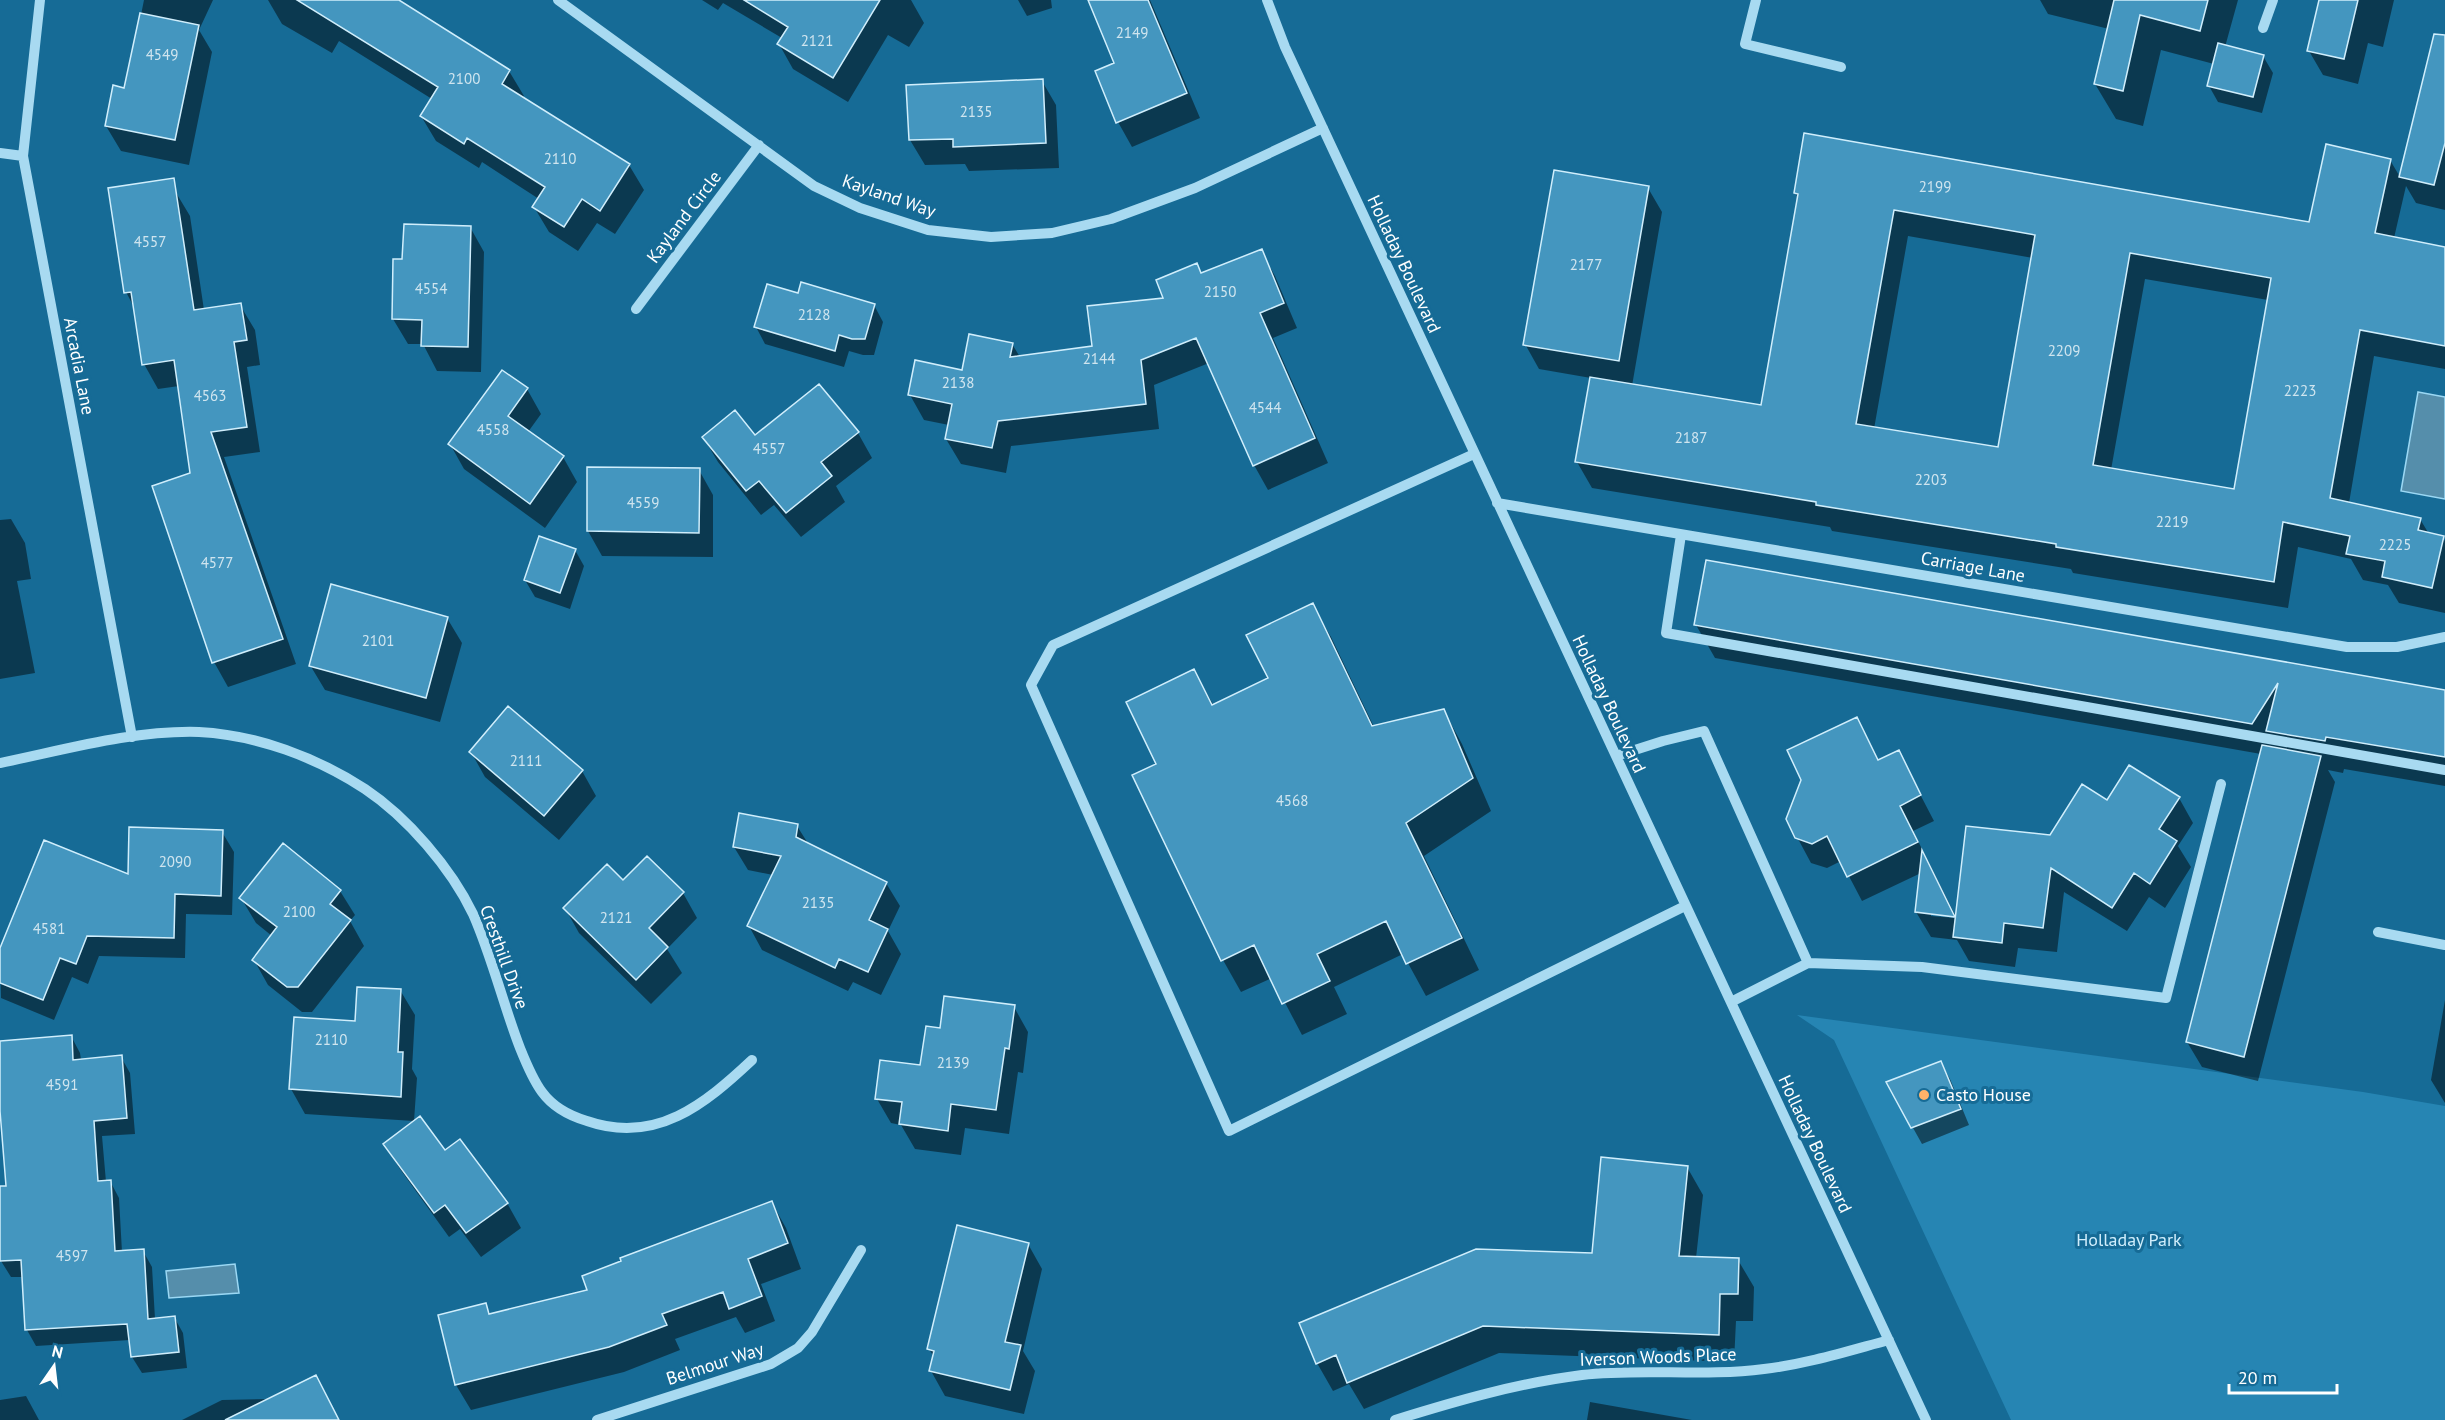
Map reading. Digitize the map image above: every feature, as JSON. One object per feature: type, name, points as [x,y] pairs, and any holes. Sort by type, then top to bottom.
[{"type":"street","name":"Arcadia Lane","points":[[40,0],[22,156],[132,737]]},
{"type":"street","name":"Kayland Way","points":[[558,0],[814,186],[860,208],[928,230],[992,237],[1052,233],[1111,219],[1195,188],[1323,128]]},
{"type":"street","name":"Holladay Boulevard","points":[[1267,0],[1285,47],[1926,1420]]},
{"type":"street","points":[[1756,0],[1745,44],[1841,67]]},
{"type":"street","points":[[2263,28],[2273,0]]},
{"type":"street","name":"Kayland Circle","points":[[636,309],[759,145]]},
{"type":"street","points":[[0,153],[22,156]]},
{"type":"street","points":[[1474,454],[1053,645],[1031,685],[1228,1131],[1685,906]]},
{"type":"street","name":"Carriage Lane","points":[[1497,503],[2347,647],[2397,647],[2445,637]]},
{"type":"street","points":[[1681,535],[1666,633],[2445,770]]},
{"type":"street","points":[[1616,756],[1704,731],[1809,963]]},
{"type":"street","name":"Cresthill Drive","points":[[0,763],[132,737],[199,732],[257,741],[285,750],[334,771],[366,790],[388,807],[429,848],[461,892],[482,936],[512,1027],[533,1076],[542,1093],[556,1106],[574,1117],[594,1124],[616,1127],[656,1124],[697,1107],[716,1094],[752,1060]]},
{"type":"street","points":[[1731,1002],[1809,963],[1922,967],[2166,998],[2221,784]]},
{"type":"street","points":[[2378,932],[2445,945]]},
{"type":"street","name":"Belmour Way","points":[[597,1420],[771,1364],[798,1348],[812,1332],[861,1250]]},
{"type":"street","name":"Iverson Woods Place","points":[[1395,1420],[1458,1401],[1582,1376],[1634,1371],[1764,1370],[1818,1359],[1889,1340]]},
{"type":"green space","name":"Holladay Park","points":[[1797,1015],[2363,1092],[2445,1106],[2445,1420],[2011,1420],[1834,1040]]},
{"type":"shaded area","points":[[2418,392],[2445,397],[2445,499],[2401,491]]},
{"type":"shaded area","points":[[235,1264],[239,1293],[169,1298],[166,1271]]},
{"type":"building","points":[[297,0],[399,0],[510,70],[502,84],[630,164],[600,211],[582,199],[564,227],[532,207],[545,187],[467,138],[464,144],[420,116],[438,87]]},
{"type":"building","points":[[744,0],[880,0],[833,78],[777,44],[788,27]]},
{"type":"building","points":[[1088,0],[1148,0],[1187,93],[1116,123],[1095,71],[1114,63]]},
{"type":"building","points":[[2114,0],[2208,0],[2200,31],[2140,15],[2123,91],[2094,84]]},
{"type":"building","points":[[2319,0],[2358,0],[2344,59],[2307,51]]},
{"type":"building","points":[[140,13],[199,25],[175,140],[105,126],[113,85],[124,88]]},
{"type":"building","points":[[2434,34],[2445,35],[2445,143],[2434,185],[2399,177]]},
{"type":"building","points":[[2218,43],[2264,55],[2253,97],[2207,86]]},
{"type":"building","points":[[1043,79],[1046,143],[953,147],[953,139],[909,140],[906,85]]},
{"type":"building","points":[[1804,133],[2309,222],[2326,144],[2391,159],[2375,233],[2445,247],[2445,346],[2360,330],[2330,498],[2421,518],[2418,530],[2444,536],[2432,588],[2382,577],[2385,561],[2346,554],[2350,536],[2283,522],[2274,582],[2056,547],[2056,544],[1816,505],[1816,502],[1575,462],[1590,377],[1761,405],[1798,194],[1794,193]],"holes":[[[1894,210],[2035,235],[1998,447],[1856,424]],[[2130,253],[2271,278],[2234,489],[2093,465]]]},
{"type":"building","points":[[1554,170],[1649,186],[1619,361],[1523,345]]},
{"type":"building","points":[[174,178],[194,310],[241,303],[247,340],[234,342],[247,427],[211,432],[283,639],[212,663],[152,486],[190,473],[174,360],[142,365],[131,292],[124,293],[108,188]]},
{"type":"building","points":[[404,224],[471,226],[468,347],[421,346],[422,320],[392,319],[393,259],[402,259]]},
{"type":"building","points":[[1262,249],[1284,303],[1260,313],[1315,438],[1253,466],[1196,338],[1141,360],[1146,404],[998,421],[992,448],[945,439],[952,404],[908,395],[915,360],[962,370],[969,334],[1013,343],[1010,357],[1092,346],[1087,306],[1163,298],[1156,280],[1197,263],[1201,273]]},
{"type":"building","points":[[801,282],[875,304],[865,339],[852,339],[839,335],[835,351],[754,327],[767,284],[798,293]]},
{"type":"building","points":[[502,370],[528,388],[508,416],[564,456],[530,504],[448,444]]},
{"type":"building","points":[[819,384],[859,432],[821,462],[832,476],[786,513],[759,481],[746,491],[702,437],[735,410],[755,435]]},
{"type":"building","points":[[587,467],[700,468],[699,533],[587,531]]},
{"type":"building","points":[[539,536],[576,549],[560,593],[524,580]]},
{"type":"building","points":[[1706,560],[2445,690],[2445,757],[2326,737],[2325,741],[2266,731],[2278,683],[2252,724],[1694,625]]},
{"type":"building","points":[[331,584],[448,617],[426,698],[309,666]]},
{"type":"building","points":[[1313,603],[1372,726],[1444,709],[1473,778],[1406,823],[1462,938],[1406,964],[1386,921],[1317,954],[1330,981],[1282,1004],[1254,945],[1221,961],[1132,775],[1156,764],[1126,702],[1194,669],[1212,705],[1268,678],[1246,635]]},
{"type":"building","points":[[508,706],[583,770],[544,816],[469,752]]},
{"type":"building","points":[[1857,717],[1878,760],[1899,750],[1921,795],[1900,806],[1918,842],[1847,877],[1827,836],[1812,844],[1795,838],[1786,819],[1801,780],[1787,750]]},
{"type":"building","points":[[2262,745],[2321,756],[2244,1057],[2186,1042]]},
{"type":"building","points":[[2129,765],[2180,797],[2159,829],[2177,841],[2150,884],[2134,873],[2112,908],[2051,868],[2043,928],[2004,923],[2002,943],[1953,937],[1966,826],[2050,835],[2082,784],[2107,800]]},
{"type":"building","points":[[739,813],[798,824],[796,837],[887,882],[869,920],[888,929],[868,972],[839,959],[835,968],[747,926],[781,856],[733,847]]},
{"type":"building","points":[[129,827],[223,830],[221,896],[175,894],[174,938],[87,936],[76,964],[60,958],[43,1000],[0,983],[0,948],[44,840],[128,874]]},
{"type":"building","points":[[283,843],[341,890],[330,904],[351,920],[298,987],[287,987],[252,960],[277,927],[239,898]]},
{"type":"building","points":[[1922,850],[1955,917],[1915,912]]},
{"type":"building","points":[[647,856],[684,892],[649,928],[668,947],[636,980],[563,908],[607,864],[623,880]]},
{"type":"building","points":[[357,987],[401,989],[398,1052],[403,1052],[401,1097],[289,1089],[294,1017],[355,1021]]},
{"type":"building","points":[[944,996],[1015,1005],[1009,1049],[1005,1048],[996,1110],[951,1104],[948,1131],[899,1124],[902,1102],[875,1099],[880,1060],[920,1065],[926,1026],[940,1028]]},
{"type":"building","points":[[72,1035],[73,1060],[122,1055],[127,1118],[94,1121],[98,1181],[111,1180],[115,1251],[144,1249],[148,1319],[175,1316],[179,1352],[131,1357],[127,1324],[25,1330],[21,1260],[0,1261],[0,1186],[6,1186],[0,1111],[0,1041]]},
{"type":"building","name":"Casto House","points":[[1941,1061],[1961,1109],[1911,1128],[1886,1082]]},
{"type":"building","points":[[420,1116],[445,1150],[460,1139],[508,1203],[466,1233],[445,1205],[434,1213],[383,1144]]},
{"type":"building","points":[[1601,1157],[1688,1166],[1679,1256],[1739,1258],[1738,1294],[1720,1294],[1719,1335],[1483,1326],[1347,1383],[1336,1355],[1316,1364],[1299,1323],[1476,1249],[1592,1253]]},
{"type":"building","points":[[772,1201],[788,1243],[748,1259],[762,1296],[729,1309],[723,1292],[662,1314],[667,1325],[609,1347],[455,1385],[438,1315],[486,1303],[489,1314],[587,1290],[582,1276],[621,1261],[620,1258]]},
{"type":"building","points":[[957,1225],[1029,1243],[1005,1342],[1021,1345],[1010,1390],[929,1371],[934,1351],[927,1349]]},
{"type":"building","points":[[316,1375],[339,1420],[225,1420]]},
{"type":"place","name":"Casto House","points":[[1924,1095]]}]
